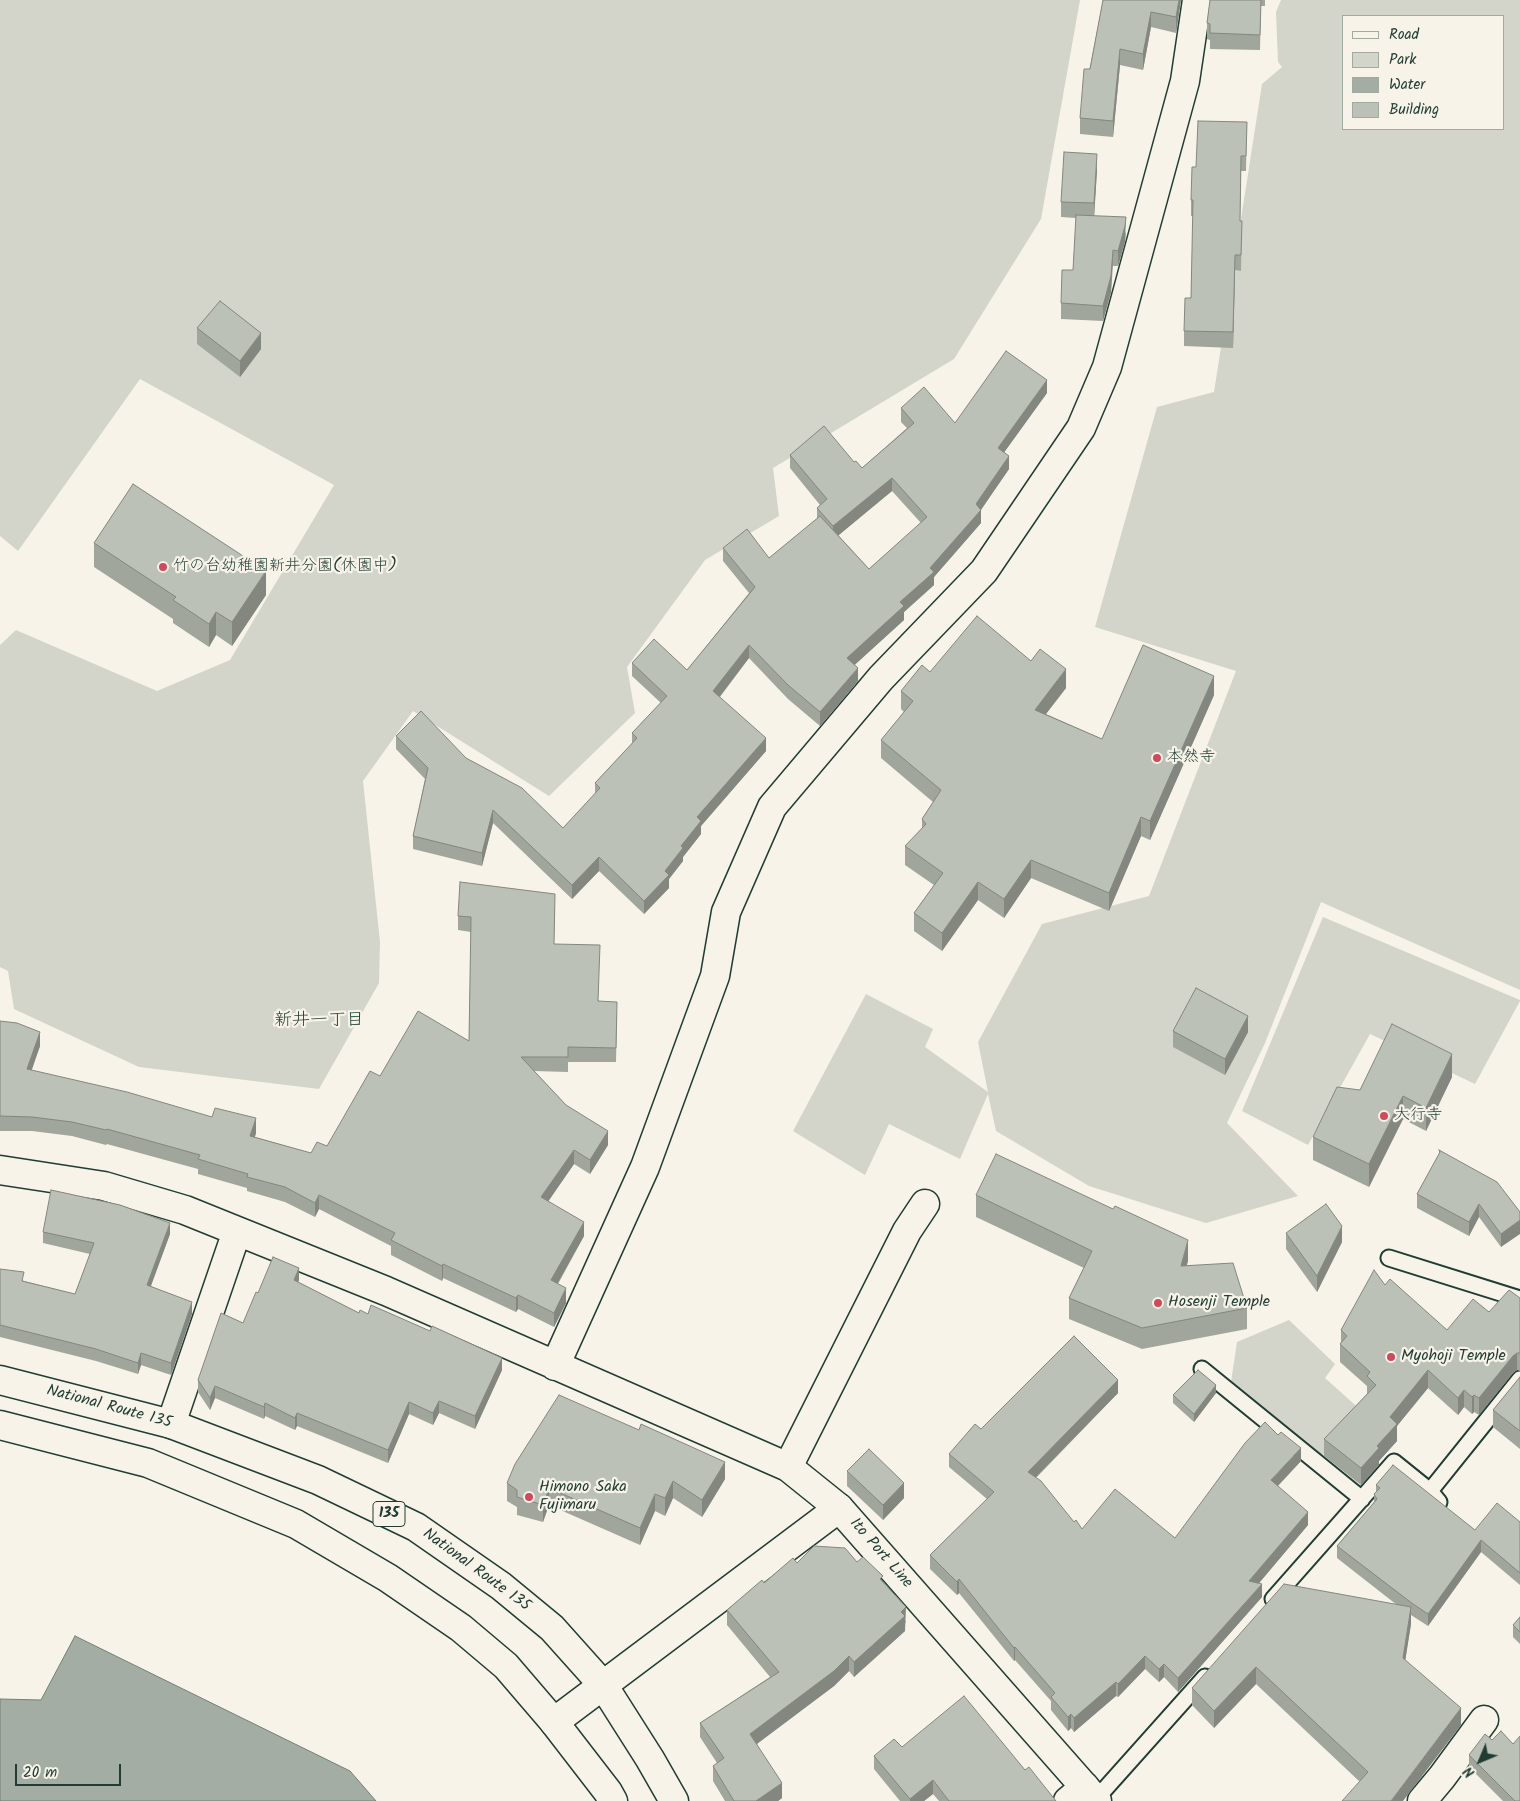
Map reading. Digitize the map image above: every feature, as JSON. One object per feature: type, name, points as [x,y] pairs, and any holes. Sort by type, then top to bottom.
[{"type":"main road","points":[[555,1366],[645,1167],[714,976],[726,912],[772,808],[881,678],[984,571],[1081,428],[1106,367],[1185,81],[1197,0]]},
{"type":"main road","points":[[0,1170],[104,1186],[185,1210],[238,1231],[386,1291],[788,1466],[839,1508]]},
{"type":"main road","points":[[788,1466],[908,1231],[926,1204]]},
{"type":"main road","points":[[171,1424],[238,1231]]},
{"type":"main road","name":"National Route 135","points":[[0,1380],[171,1424],[318,1480],[416,1527],[502,1586],[552,1628],[603,1685],[674,1801]]},
{"type":"main road","points":[[0,1425],[148,1463],[296,1524],[388,1578],[461,1628],[506,1666],[554,1722],[613,1801]]},
{"type":"main road","name":"Ito Port Line","points":[[554,1722],[839,1508],[1087,1797]]},
{"type":"main road","points":[[1422,1801],[1484,1720]]},
{"type":"lane","points":[[1389,1258],[1520,1299]]},
{"type":"lane","points":[[1202,1369],[1362,1499]]},
{"type":"lane","points":[[1264,1610],[1394,1462],[1434,1496],[1520,1379]]},
{"type":"lane","points":[[1087,1797],[1213,1668]]},
{"type":"green space","points":[[0,0],[1080,0],[1041,219],[954,359],[773,468],[779,516],[705,560],[627,667],[635,713],[549,796],[413,711],[363,781],[380,942],[379,983],[319,1089],[139,1067],[14,1009],[8,971],[0,967],[0,645],[16,630],[157,691],[230,660],[334,485],[140,379],[18,551],[0,536]]},
{"type":"green space","points":[[1281,0],[1520,0],[1520,990],[1321,902],[1265,1043],[1227,1123],[1298,1196],[1206,1223],[1089,1186],[996,1131],[988,1094],[960,1159],[889,1124],[865,1175],[793,1131],[866,994],[933,1029],[925,1047],[988,1092],[978,1042],[1042,924],[1149,896],[1236,671],[1095,627],[1157,407],[1214,392],[1262,84],[1282,67],[1278,62],[1276,12]]},
{"type":"green space","points":[[1323,917],[1520,1001],[1475,1084],[1370,1034],[1308,1145],[1242,1111]]},
{"type":"green space","points":[[1289,1320],[1335,1364],[1325,1378],[1363,1412],[1321,1457],[1231,1382],[1237,1342]]},
{"type":"water","points":[[75,1636],[350,1771],[376,1801],[0,1801],[0,1699],[41,1700]]},
{"type":"building","points":[[1103,0],[1179,0],[1176,17],[1151,12],[1143,54],[1120,49],[1113,121],[1080,118],[1084,69],[1090,69]]},
{"type":"building","points":[[1210,0],[1261,0],[1260,35],[1210,33],[1210,24],[1207,23]]},
{"type":"building","points":[[1198,121],[1247,122],[1246,156],[1241,156],[1241,255],[1235,255],[1233,332],[1184,331],[1185,298],[1191,298],[1192,167],[1196,167]]},
{"type":"building","points":[[1064,152],[1097,154],[1094,203],[1061,202]]},
{"type":"building","points":[[1076,215],[1126,217],[1118,251],[1113,250],[1111,276],[1103,306],[1061,303],[1062,270],[1073,270]]},
{"type":"building","points":[[220,301],[261,333],[240,361],[197,328]]},
{"type":"building","points":[[1006,351],[1047,380],[998,448],[1009,456],[976,504],[981,510],[930,568],[934,572],[900,602],[904,606],[847,658],[858,668],[820,712],[788,685],[749,645],[713,691],[766,738],[697,817],[701,821],[681,846],[683,848],[665,871],[669,875],[644,901],[599,857],[572,885],[493,810],[482,853],[413,836],[428,768],[396,736],[421,711],[466,758],[522,788],[563,828],[600,788],[595,783],[637,738],[632,733],[667,696],[632,663],[654,639],[687,670],[755,587],[723,548],[747,529],[769,558],[820,516],[869,569],[927,517],[892,478],[833,526],[817,508],[827,499],[790,455],[824,426],[854,462],[856,461],[862,468],[914,423],[901,408],[924,387],[955,423]]},
{"type":"building","points":[[133,484],[266,571],[232,622],[216,612],[209,624],[173,600],[176,597],[94,543]]},
{"type":"building","points":[[977,616],[1031,661],[1040,649],[1066,669],[1035,710],[1102,739],[1143,645],[1214,676],[1150,821],[1141,817],[1109,893],[1031,860],[1004,899],[978,882],[942,933],[914,913],[943,873],[905,846],[926,824],[922,819],[941,790],[881,740],[913,701],[901,691],[922,665],[930,672]]},
{"type":"building","points":[[460,882],[555,894],[554,944],[600,945],[598,1001],[617,1002],[616,1048],[568,1047],[568,1057],[521,1057],[566,1105],[608,1131],[590,1160],[574,1150],[541,1197],[584,1222],[551,1280],[566,1288],[554,1313],[518,1295],[516,1298],[443,1264],[442,1266],[391,1240],[395,1233],[319,1195],[315,1203],[285,1187],[247,1177],[248,1174],[198,1159],[200,1155],[107,1129],[32,1117],[0,1116],[0,1021],[17,1023],[40,1032],[27,1069],[127,1092],[212,1117],[215,1108],[256,1118],[250,1136],[311,1153],[317,1142],[327,1146],[370,1071],[380,1076],[418,1011],[469,1041],[471,917],[458,916]]},
{"type":"building","points":[[1196,988],[1248,1016],[1225,1059],[1173,1031]]},
{"type":"building","name":"大行寺","points":[[1392,1024],[1452,1054],[1426,1108],[1403,1096],[1369,1164],[1313,1137],[1337,1087],[1360,1090]]},
{"type":"building","points":[[1439,1150],[1497,1182],[1520,1212],[1520,1220],[1501,1234],[1479,1204],[1469,1222],[1417,1194],[1440,1152]]},
{"type":"building","points":[[996,1154],[1113,1209],[1115,1206],[1188,1240],[1181,1266],[1233,1263],[1247,1308],[1142,1328],[1069,1298],[1092,1251],[976,1195]]},
{"type":"building","points":[[51,1190],[120,1205],[170,1223],[147,1285],[192,1302],[171,1363],[141,1353],[138,1363],[96,1349],[0,1325],[0,1269],[24,1272],[22,1281],[75,1294],[94,1243],[43,1232]]},
{"type":"building","points":[[1326,1204],[1342,1226],[1317,1276],[1286,1233]]},
{"type":"building","points":[[273,1257],[299,1268],[294,1280],[359,1313],[360,1310],[368,1314],[371,1305],[430,1331],[432,1326],[502,1358],[475,1416],[439,1401],[433,1413],[409,1402],[388,1450],[297,1413],[295,1418],[265,1403],[264,1407],[215,1386],[210,1398],[198,1380],[221,1313],[243,1323]]},
{"type":"building","points":[[1374,1270],[1385,1285],[1390,1279],[1447,1330],[1473,1299],[1489,1312],[1509,1290],[1520,1298],[1520,1353],[1513,1356],[1479,1398],[1474,1395],[1472,1397],[1464,1390],[1458,1398],[1428,1370],[1390,1417],[1397,1424],[1377,1446],[1379,1448],[1361,1468],[1324,1439],[1376,1385],[1367,1376],[1370,1372],[1340,1344],[1347,1336],[1341,1330]]},
{"type":"building","points":[[1074,1336],[1118,1380],[1028,1472],[1041,1481],[1074,1522],[1076,1520],[1082,1529],[1115,1489],[1175,1538],[1245,1443],[1265,1422],[1278,1435],[1281,1432],[1301,1448],[1271,1480],[1308,1512],[1249,1581],[1262,1584],[1178,1678],[1164,1664],[1159,1669],[1145,1656],[1118,1684],[1116,1682],[1074,1718],[1071,1714],[1068,1717],[1051,1697],[1055,1693],[1014,1648],[959,1579],[957,1582],[930,1555],[994,1492],[949,1454],[975,1424],[981,1429]]},
{"type":"building","points":[[1198,1370],[1216,1385],[1194,1414],[1173,1395]]},
{"type":"building","points":[[1520,1377],[1520,1431],[1493,1410]]},
{"type":"building","points":[[559,1395],[639,1430],[641,1424],[725,1462],[702,1500],[673,1481],[665,1498],[655,1494],[640,1528],[549,1488],[543,1505],[517,1497],[517,1490],[507,1483],[515,1464]]},
{"type":"building","points":[[869,1449],[904,1483],[883,1505],[847,1471]]},
{"type":"building","points":[[1393,1465],[1475,1530],[1497,1503],[1520,1522],[1520,1573],[1481,1540],[1428,1614],[1337,1546],[1377,1499],[1374,1494],[1380,1488],[1376,1485]]},
{"type":"building","points":[[814,1546],[845,1548],[857,1562],[863,1557],[883,1576],[880,1579],[906,1607],[901,1612],[905,1616],[854,1662],[849,1656],[834,1671],[750,1734],[782,1783],[756,1801],[734,1801],[713,1766],[724,1758],[700,1723],[779,1672],[727,1610],[762,1580],[764,1583],[793,1558],[797,1563]]},
{"type":"building","points":[[1284,1584],[1411,1607],[1403,1658],[1461,1708],[1391,1801],[1342,1801],[1368,1772],[1256,1667],[1214,1711],[1192,1688]]},
{"type":"building","points":[[1520,1617],[1520,1632],[1513,1625]]},
{"type":"building","points":[[964,1696],[1025,1770],[1029,1767],[1056,1801],[949,1801],[933,1780],[910,1799],[874,1756],[894,1739],[902,1747]]},
{"type":"building","points":[[1501,1731],[1513,1744],[1520,1736],[1520,1801],[1515,1801],[1469,1755],[1485,1734],[1492,1740]]},
{"type":"place","name":"竹の台幼稚園新井分園(休園中)","points":[[163,567]]},
{"type":"place","name":"本然寺","points":[[1157,758]]},
{"type":"place","name":"大行寺","points":[[1384,1116]]},
{"type":"place","name":"Hosenji Temple","points":[[1158,1303]]},
{"type":"place","name":"Myohoji Temple","points":[[1391,1357]]},
{"type":"place","name":"Himono Saka Fujimaru","points":[[529,1497]]},
{"type":"district","name":"新井一丁目","points":[[319,1022]]}]
